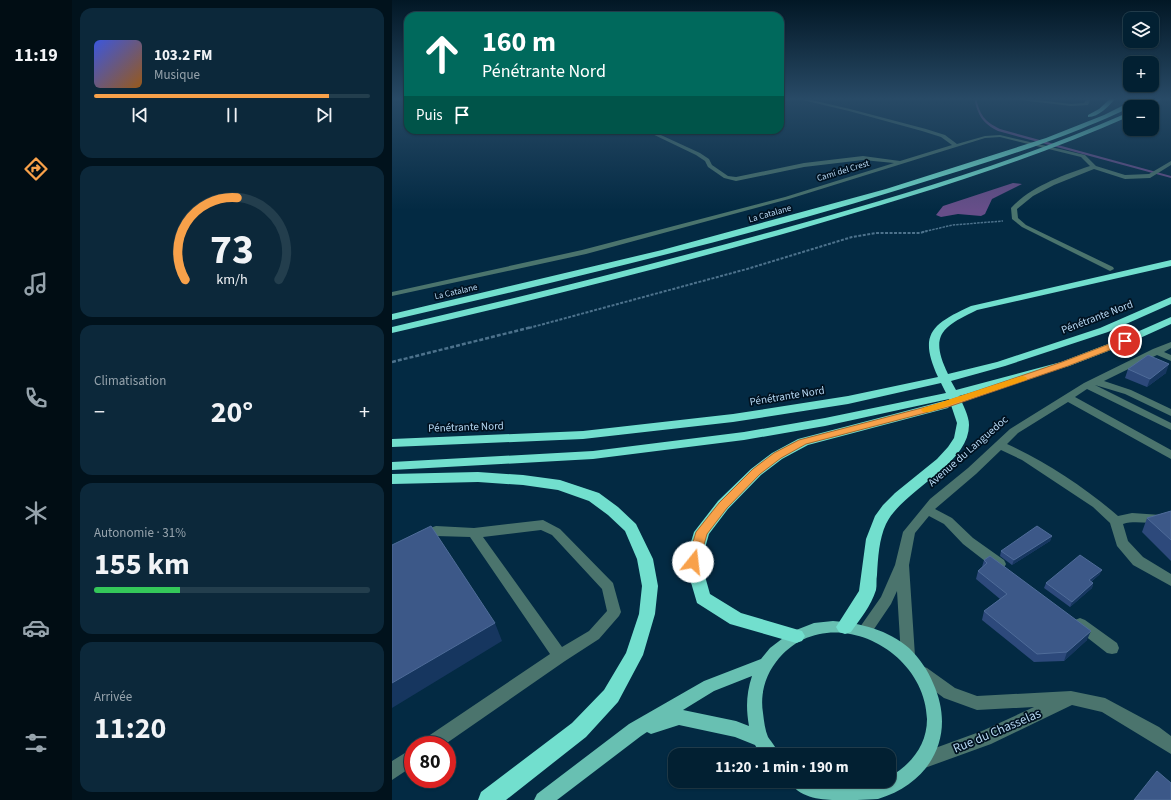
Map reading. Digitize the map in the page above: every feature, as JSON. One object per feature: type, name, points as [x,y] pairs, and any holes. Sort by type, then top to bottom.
[{"type":"highway","points":[[1026,145],[1047,135]]},
{"type":"highway","name":"La Catalane","points":[[392,316],[595,269],[740,233],[938,176],[1058,135]]},
{"type":"highway","name":"La Catalane","points":[[392,330],[757,239],[886,202],[1046,150],[1082,135]]},
{"type":"highway","points":[[844,627],[867,591],[871,547],[880,521],[885,512],[901,496],[952,452],[961,438],[963,426],[958,409],[938,364],[933,348],[934,337],[945,322],[974,308],[1171,263]]},
{"type":"highway","name":"Pénétrante Nord","points":[[392,443],[583,435],[733,418],[848,400],[940,380],[1001,364],[1104,330],[1171,300]]},
{"type":"highway","points":[[796,636],[736,619],[703,598],[693,562],[702,532],[723,505],[756,472],[777,456],[803,442],[944,405],[1065,364],[1125,341],[1171,320]]},
{"type":"highway","points":[[392,466],[593,455],[744,436],[825,422],[947,396],[1065,364]]},
{"type":"highway","points":[[392,479],[478,477],[523,480],[560,485],[594,497],[614,511],[631,528],[645,559],[650,586],[647,614],[634,655],[610,696],[579,730],[489,800]]},
{"type":"main road","points":[[766,748],[760,739],[753,713],[755,688],[764,665],[778,649],[796,636],[820,629],[844,627],[865,631],[888,641],[908,656],[922,673],[931,694],[934,717],[932,740],[922,761],[900,782],[896,784]]},
{"type":"main road","points":[[543,800],[635,730],[709,686],[764,665]]},
{"type":"main road","points":[[635,730],[678,718],[736,729],[760,739]]},
{"type":"main road","points":[[814,788],[837,795],[870,795],[886,788]]},
{"type":"street","points":[[658,135],[698,154],[707,160],[710,166],[726,177],[746,177],[804,165],[863,158],[902,162]]},
{"type":"street","points":[[941,135],[956,146]]},
{"type":"street","name":"Camí del Crest","points":[[392,294],[583,252],[787,198],[985,137],[1000,136],[1083,156],[1094,167]]},
{"type":"street","points":[[1110,268],[1024,226],[1015,219],[1014,208],[1023,200],[1076,172],[1094,167],[1125,177],[1150,176],[1171,163]]},
{"type":"street","name":"Avenue du Languedoc","points":[[865,631],[886,600],[902,565],[909,532],[934,502],[972,471],[1014,431],[1091,383],[1171,344]]},
{"type":"street","points":[[1156,351],[1171,358]]},
{"type":"street","points":[[1091,383],[1128,392],[1171,413]]},
{"type":"street","points":[[1091,383],[1171,427]]},
{"type":"street","points":[[1067,397],[1171,455]]},
{"type":"street","points":[[999,445],[1026,457],[1097,504],[1116,521],[1122,543],[1138,561],[1171,581]]},
{"type":"street","points":[[928,510],[948,521],[968,540],[1011,573]]},
{"type":"street","points":[[1116,521],[1132,517],[1158,518]]},
{"type":"street","points":[[414,538],[436,531],[474,533],[543,525],[556,532],[608,588],[614,612],[594,635],[560,656],[443,736]]},
{"type":"street","points":[[474,533],[560,656]]},
{"type":"street","name":"Avenue du Languedoc","points":[[902,565],[908,656]]},
{"type":"street","points":[[1068,615],[1112,648]]},
{"type":"street","name":"Rue du Chasselas","points":[[922,673],[950,693],[977,703],[1071,698],[1105,705],[1153,732],[1171,746]]},
{"type":"street","name":"Rue du Chasselas","points":[[922,761],[985,738],[1071,698]]},
{"type":"street","points":[[392,771],[404,762]]},
{"type":"path","points":[[392,362],[464,345],[747,269],[852,237],[876,233],[920,233],[958,224],[995,222]]},
{"type":"shaded area","points":[[1013,183],[1022,184],[992,199],[985,214],[981,216],[958,214],[941,217],[936,215],[943,206]]},
{"type":"building","points":[[1148,355],[1169,364],[1150,379],[1128,369]]},
{"type":"building","points":[[1171,511],[1171,540],[1147,518]]},
{"type":"building","points":[[431,526],[495,623],[392,683],[392,545]]},
{"type":"building","points":[[1037,526],[1052,536],[1014,560],[1001,551]]},
{"type":"building","points":[[1080,555],[1102,570],[1089,580],[1093,583],[1072,602],[1046,583]]},
{"type":"building","points":[[990,556],[1091,631],[1067,652],[1037,654],[984,611],[1007,594],[978,571],[987,563],[984,560]]},
{"type":"building","points":[[1157,771],[1171,783],[1171,800],[1134,800]]},
{"type":"waterway","points":[[1019,135],[1171,177]]},
{"type":"slow traffic","points":[[926,410],[1022,379]]},
{"type":"route","points":[[693,562],[702,532],[723,505],[756,472],[777,456],[803,442],[944,405],[1065,364],[1125,341]]}]
